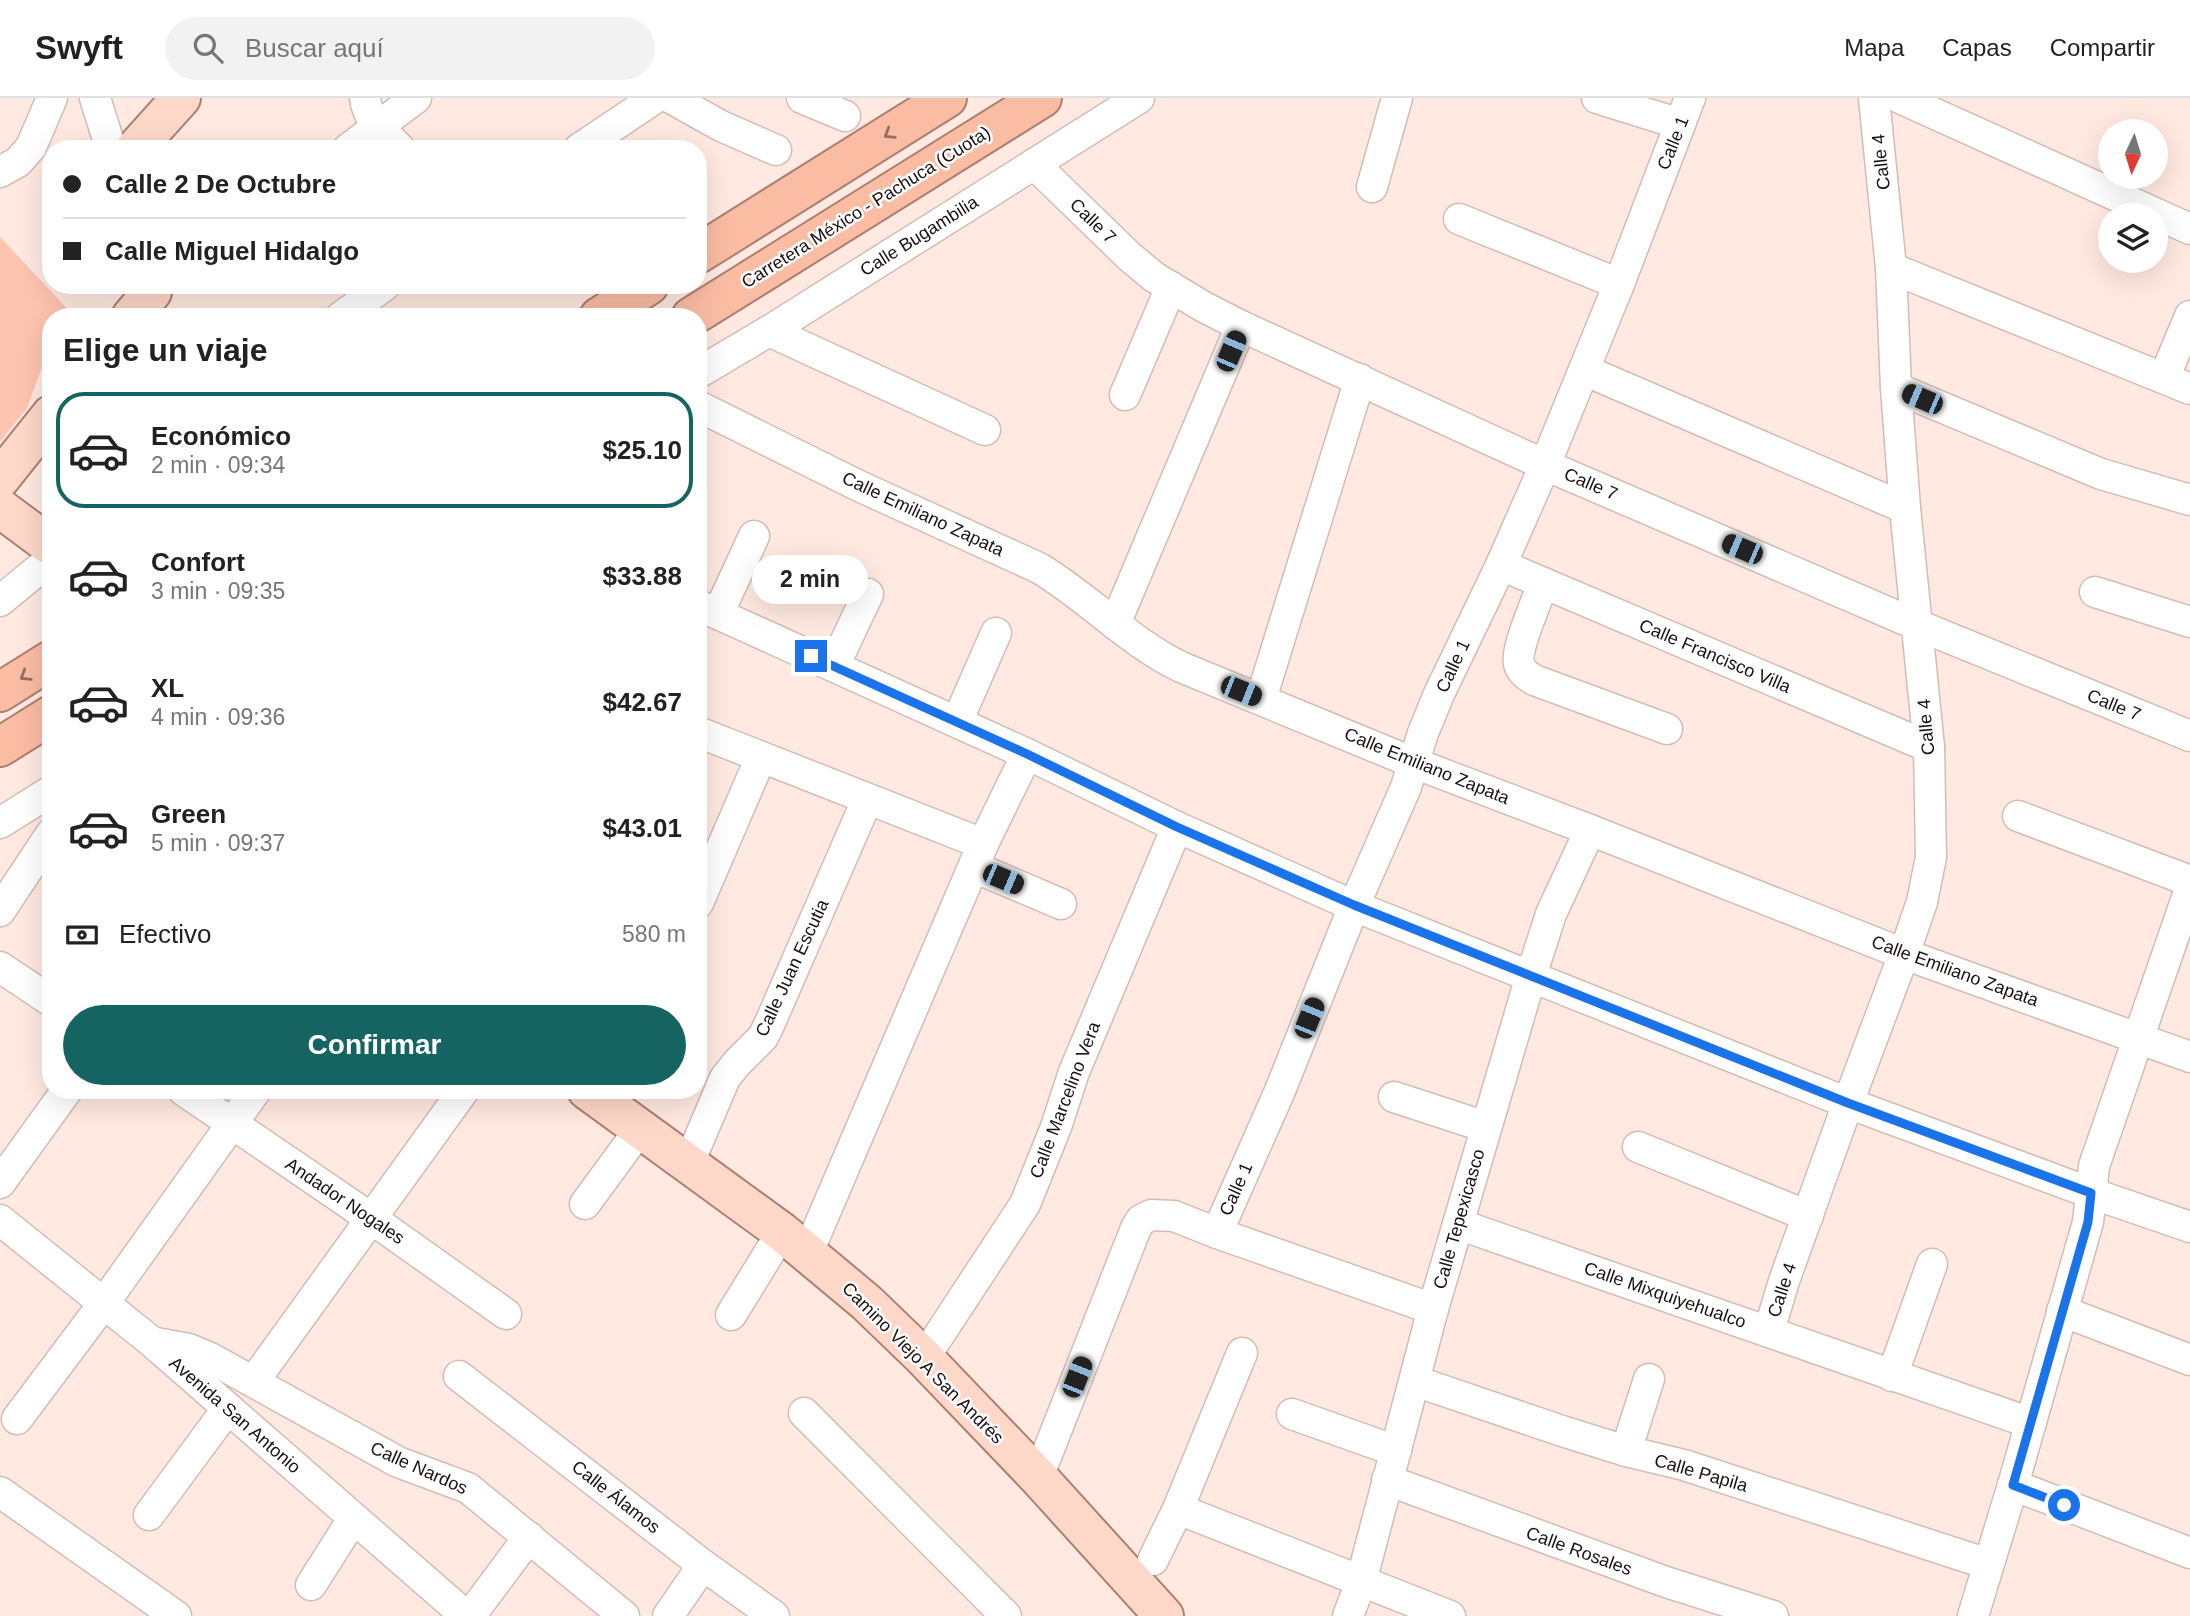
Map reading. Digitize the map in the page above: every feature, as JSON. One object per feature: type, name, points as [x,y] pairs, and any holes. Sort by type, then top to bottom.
[{"type":"highway","points":[[707,248],[947,98]]},
{"type":"highway","name":"Carretera México - Pachuca (Cuota)","points":[[705,308],[1042,98]]},
{"type":"highway","points":[[613,308],[635,294]]},
{"type":"highway","points":[[0,692],[42,666]]},
{"type":"highway","points":[[0,747],[42,721]]},
{"type":"main road","points":[[143,140],[181,98]]},
{"type":"main road","points":[[0,479],[42,426]]},
{"type":"main road","points":[[0,508],[42,539]]},
{"type":"main road","name":"Camino Viejo A San Andrés","points":[[604,1099],[688,1165],[795,1242],[867,1303],[924,1358],[1038,1477],[1164,1616]]},
{"type":"street","points":[[0,172],[25,156],[52,98]]},
{"type":"street","points":[[95,98],[108,140]]},
{"type":"street","points":[[365,98],[366,107],[391,140]]},
{"type":"street","points":[[360,140],[416,98]]},
{"type":"street","points":[[592,140],[655,98]]},
{"type":"street","points":[[671,98],[721,126],[776,150]]},
{"type":"street","points":[[802,98],[845,116]]},
{"type":"street","name":"Calle Bugambilia","points":[[707,368],[1139,98]]},
{"type":"street","points":[[1372,187],[1398,98]]},
{"type":"street","points":[[1597,98],[1685,111]]},
{"type":"street","name":"Calle 4","points":[[1769,1331],[1848,1103],[1922,902],[1931,857],[1929,747],[1905,508],[1891,268],[1874,98]]},
{"type":"street","points":[[1900,98],[2190,229]]},
{"type":"street","name":"Calle 1","points":[[1217,1233],[1279,1093],[1354,905],[1406,787],[1439,694],[1501,565],[1545,464],[1619,284],[1685,111]]},
{"type":"street","name":"Calle 7","points":[[1034,164],[1154,278],[1241,326],[1545,464],[1915,624],[2190,736]]},
{"type":"street","points":[[1459,219],[1619,284]]},
{"type":"street","points":[[1891,268],[2177,384],[2190,316]]},
{"type":"street","points":[[1125,395],[1171,287]]},
{"type":"street","points":[[1115,624],[1241,326]]},
{"type":"street","points":[[769,331],[985,430]]},
{"type":"street","points":[[1584,370],[1905,508]]},
{"type":"street","points":[[1261,699],[1360,379]]},
{"type":"street","points":[[1896,388],[2101,474],[2190,500]]},
{"type":"street","name":"Calle Emiliano Zapata","points":[[707,410],[859,485],[1039,568],[1064,583],[1155,655],[1181,667],[1414,763],[1904,954],[2190,1057]]},
{"type":"street","points":[[754,537],[708,609],[1027,754],[1177,827],[1354,905],[1848,1103],[2190,1227]]},
{"type":"street","name":"Calle Francisco Villa","points":[[1501,565],[1929,747]]},
{"type":"street","points":[[0,601],[42,566]]},
{"type":"street","points":[[1544,583],[1519,652],[1520,668],[1525,674],[1534,680],[1667,729]]},
{"type":"street","points":[[2095,592],[2190,622]]},
{"type":"street","points":[[834,666],[868,594]]},
{"type":"street","points":[[957,722],[996,633]]},
{"type":"street","points":[[707,736],[867,800],[978,855],[1061,904]]},
{"type":"street","points":[[731,1315],[795,1242],[1027,754]]},
{"type":"street","points":[[707,873],[761,757]]},
{"type":"street","points":[[0,823],[42,797]]},
{"type":"street","name":"Calle Juan Escutia","points":[[688,1165],[725,1077],[763,1037],[769,1025],[867,800]]},
{"type":"street","points":[[2018,816],[2190,881]]},
{"type":"street","name":"Calle Marcelino Vera","points":[[924,1358],[1025,1204],[1056,1127],[1074,1072],[1177,827]]},
{"type":"street","name":"Calle Tepexicasco","points":[[1348,1616],[1361,1582],[1433,1309],[1531,976],[1551,914],[1590,830]]},
{"type":"street","points":[[0,911],[42,848]]},
{"type":"street","points":[[1982,1613],[1988,1564],[2088,1222],[2094,1166],[2139,1038],[2180,950],[2190,889]]},
{"type":"street","points":[[0,967],[42,995]]},
{"type":"street","points":[[1394,1097],[1486,1127]]},
{"type":"street","points":[[0,1183],[61,1099]]},
{"type":"street","name":"Andador Nogales","points":[[196,1099],[506,1314]]},
{"type":"street","points":[[17,1419],[104,1303],[250,1099]]},
{"type":"street","points":[[254,1381],[458,1099]]},
{"type":"street","points":[[585,1204],[640,1129]]},
{"type":"street","points":[[1638,1147],[1808,1216]]},
{"type":"street","points":[[1038,1477],[1136,1228],[1141,1220],[1151,1215],[1174,1216],[1433,1309]]},
{"type":"street","name":"Avenida San Antonio","points":[[0,1220],[152,1342],[468,1616]]},
{"type":"street","name":"Calle Mixquiyehualco","points":[[1458,1224],[2031,1423]]},
{"type":"street","points":[[1892,1376],[1932,1264]]},
{"type":"street","points":[[2062,1311],[2190,1360]]},
{"type":"street","name":"Calle Nardos","points":[[152,1342],[189,1349],[210,1357],[398,1462],[468,1488],[624,1616]]},
{"type":"street","points":[[1153,1560],[1178,1509],[1242,1353]]},
{"type":"street","name":"Calle Álamos","points":[[459,1376],[703,1565],[774,1616]]},
{"type":"street","points":[[1626,1451],[1649,1379]]},
{"type":"street","name":"Calle Papila","points":[[1415,1381],[1626,1451],[1684,1465],[1988,1564]]},
{"type":"street","points":[[149,1515],[228,1408]]},
{"type":"street","points":[[804,1413],[1006,1616]]},
{"type":"street","points":[[1292,1414],[1396,1451]]},
{"type":"street","name":"Calle Rosales","points":[[1387,1480],[1666,1582],[1773,1616]]},
{"type":"street","points":[[2013,1485],[2190,1553]]},
{"type":"street","points":[[0,1492],[176,1616]]},
{"type":"street","points":[[1178,1509],[1450,1616]]},
{"type":"street","points":[[311,1585],[354,1519]]},
{"type":"street","points":[[468,1616],[529,1537]]},
{"type":"street","points":[[668,1616],[703,1565]]},
{"type":"shaded area","points":[[0,237],[42,282],[42,294],[53,294],[67,308],[42,308],[42,367],[27,408],[0,442]]},
{"type":"route","points":[[811,656],[1027,754],[1177,827],[1354,905],[1848,1103],[2091,1193],[2088,1222],[2013,1485],[2064,1505]]}]
